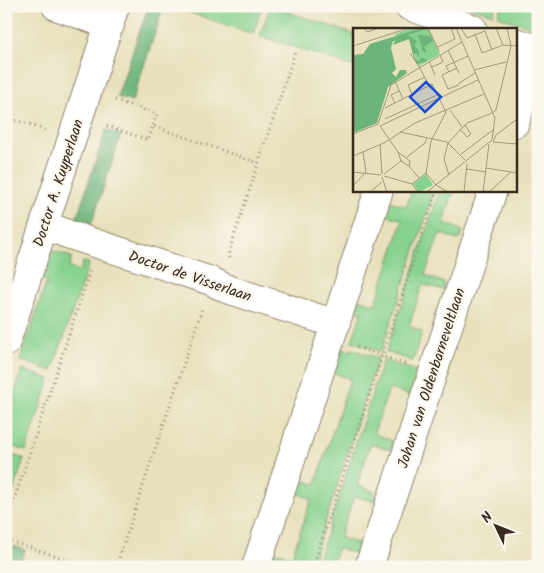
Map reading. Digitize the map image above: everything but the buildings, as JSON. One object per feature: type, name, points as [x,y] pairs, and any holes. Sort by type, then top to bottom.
[{"type":"street","points":[[56,6],[112,16]]},
{"type":"street","points":[[409,6],[434,22],[467,28]]},
{"type":"street","name":"Doctor A. Kuyperlaan","points":[[6,342],[112,16]]},
{"type":"street","points":[[516,42],[538,49],[516,119]]},
{"type":"street","points":[[256,567],[379,191]]},
{"type":"street","name":"Johan van Oldenbarneveltlaan","points":[[369,567],[493,191]]},
{"type":"street","name":"Doctor de Visserlaan","points":[[45,225],[98,245],[336,324]]},
{"type":"path","points":[[116,567],[219,285],[234,269],[228,255],[296,52]]},
{"type":"path","points":[[104,125],[148,140],[157,114],[112,99]]},
{"type":"path","points":[[6,117],[73,139]]},
{"type":"path","points":[[153,126],[258,163]]},
{"type":"path","points":[[314,567],[437,191]]},
{"type":"path","points":[[6,524],[98,245]]},
{"type":"path","points":[[336,324],[351,331],[347,344],[382,356]]},
{"type":"path","points":[[6,540],[90,567]]},
{"type":"green space","points":[[171,6],[262,6],[253,34]]},
{"type":"green space","points":[[270,6],[353,34],[353,67],[260,36]]},
{"type":"green space","points":[[467,6],[495,6],[493,14]]},
{"type":"green space","points":[[501,6],[537,6],[531,27],[498,16]]},
{"type":"green space","points":[[148,7],[162,12],[132,102],[117,97]]},
{"type":"green space","points":[[106,130],[121,135],[91,225],[76,220]]},
{"type":"green space","points":[[412,191],[435,191],[381,352],[352,341],[362,312],[353,309],[357,299],[376,303],[402,222],[401,219],[385,215],[389,201],[406,206]]},
{"type":"green space","points":[[440,191],[454,191],[444,222],[463,231],[458,240],[439,235],[425,275],[444,283],[444,290],[422,286],[409,326],[422,332],[413,361],[386,352]]},
{"type":"green space","points":[[50,250],[72,257],[69,268],[80,271],[83,262],[89,263],[52,371],[20,360],[47,281],[40,278]]},
{"type":"green space","points":[[341,348],[350,351],[351,349],[378,358],[311,567],[268,567],[274,551],[292,556],[311,500],[293,492],[299,479],[316,483],[350,379],[334,373]]},
{"type":"green space","points":[[383,360],[417,371],[409,395],[389,389],[374,432],[393,441],[391,450],[370,445],[357,485],[375,492],[375,501],[354,496],[340,536],[359,544],[357,554],[338,548],[330,567],[316,567]]},
{"type":"green space","points":[[22,370],[50,379],[26,451],[6,444],[6,418]]},
{"type":"green space","points":[[6,453],[24,459],[6,512]]},
{"type":"green space","points":[[6,544],[25,550],[19,567],[6,567]]}]
